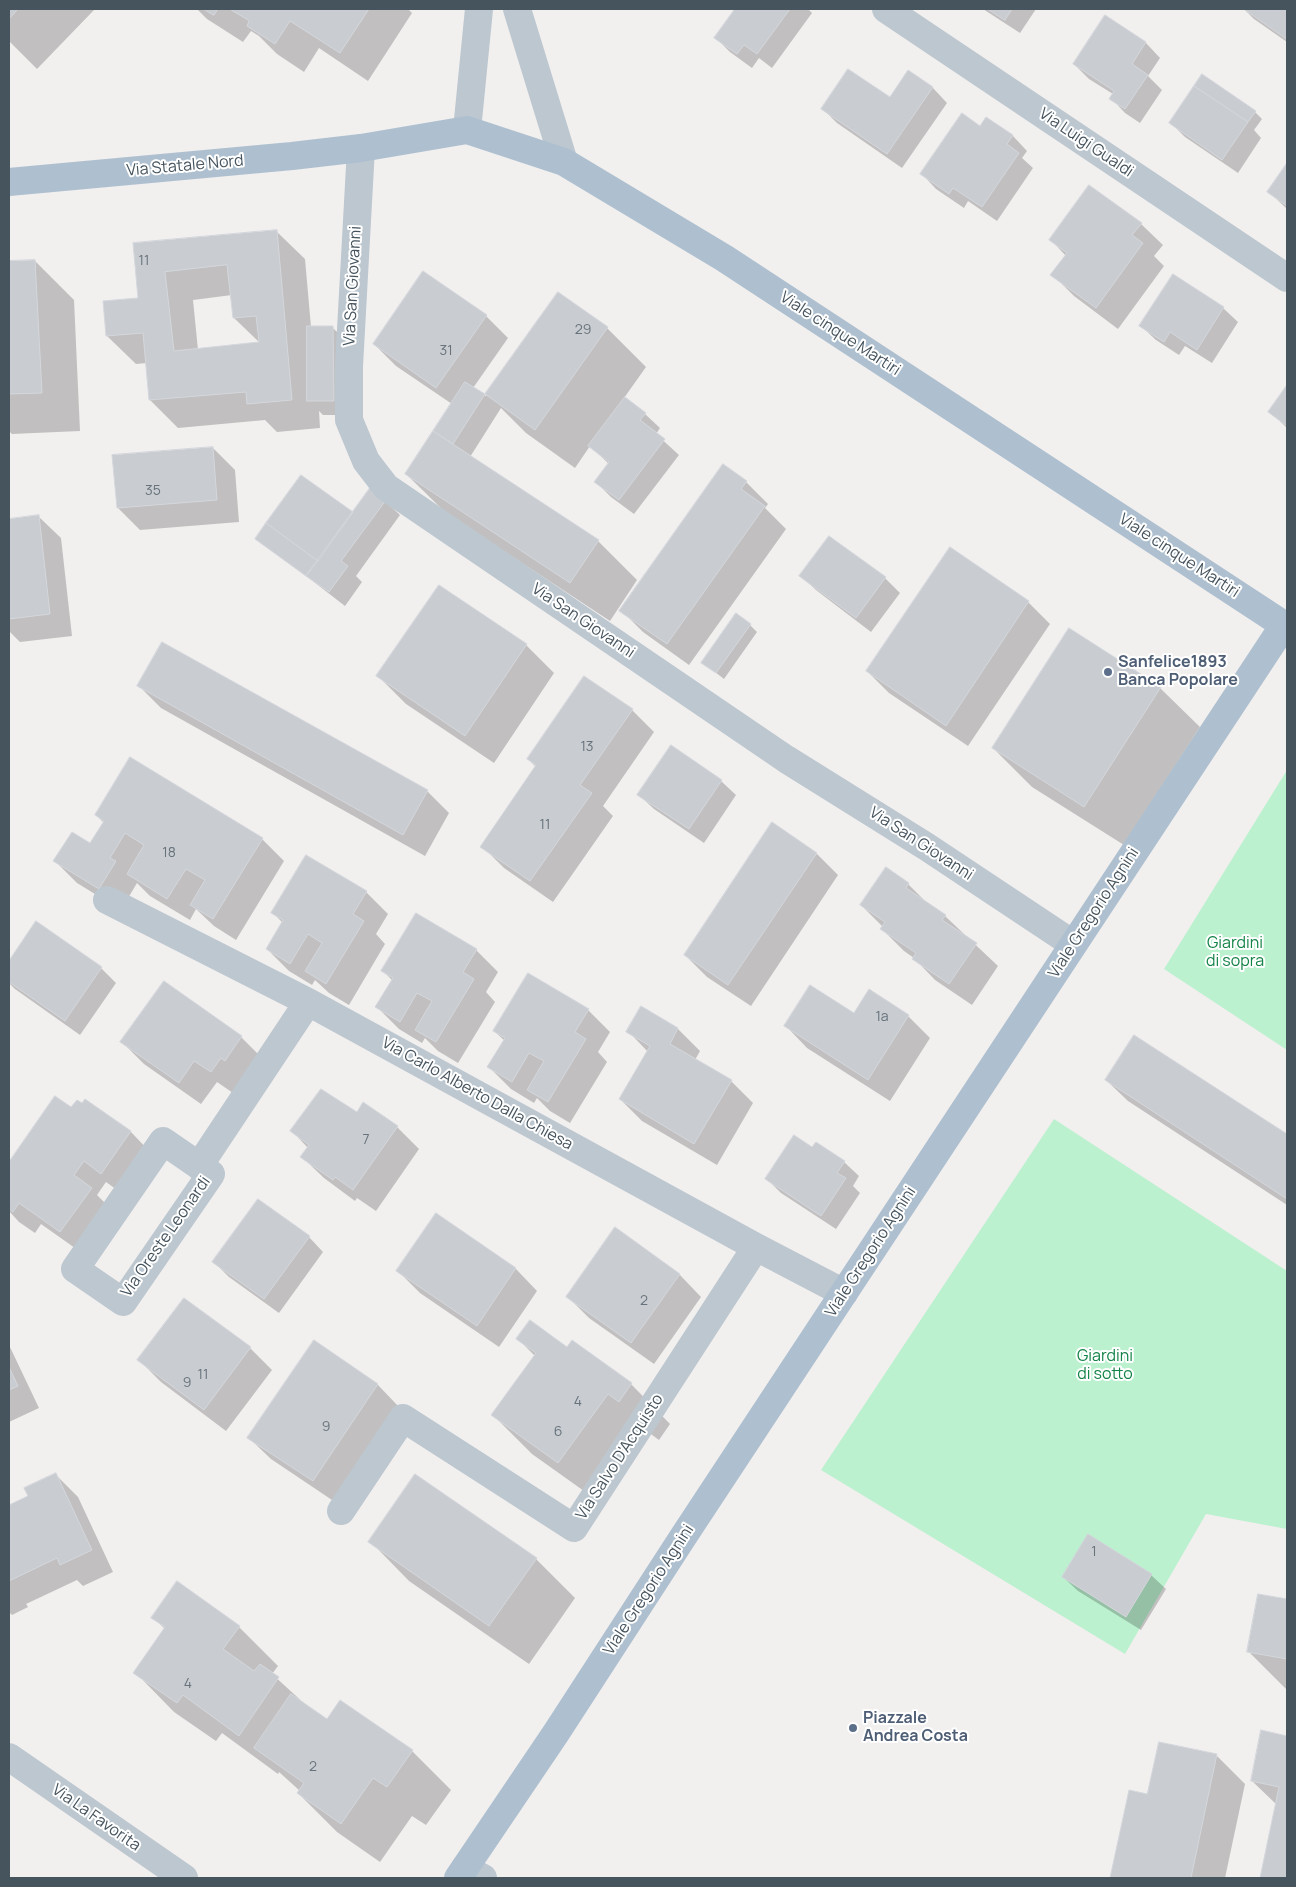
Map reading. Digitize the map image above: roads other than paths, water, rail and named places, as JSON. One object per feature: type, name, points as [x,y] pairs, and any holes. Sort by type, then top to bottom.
[{"type":"main road","name":"Viale cinque Martiri","points":[[361,148],[467,130],[564,162],[724,258],[1286,624]]},
{"type":"main road","name":"Via Statale Nord","points":[[9,182],[361,148]]},
{"type":"main road","name":"Viale Gregorio Agnini","points":[[469,1875],[556,1733],[1286,624]]},
{"type":"street","points":[[467,130],[479,9]]},
{"type":"street","points":[[517,9],[564,162]]},
{"type":"street","name":"Via Luigi Gualdi","points":[[886,9],[1287,278]]},
{"type":"street","name":"Via San Giovanni","points":[[361,148],[349,366],[349,420],[366,461],[386,487],[786,759],[1074,944]]},
{"type":"street","name":"Via Carlo Alberto Dalla Chiesa","points":[[106,900],[308,1002],[756,1247],[844,1293]]},
{"type":"street","name":"Via Oreste Leonardi","points":[[199,1166],[308,1002]]},
{"type":"street","name":"Via Oreste Leonardi","points":[[163,1141],[199,1166],[211,1174],[123,1302],[75,1269],[163,1141]]},
{"type":"street","name":"Via Salvo D'Acquisto","points":[[341,1510],[403,1418],[574,1528],[756,1247]]},
{"type":"street","name":"Via La Favorita","points":[[9,1757],[184,1878]]},
{"type":"place","name":"Sanfelice1893 Banca Popolare","points":[[1108,672]]},
{"type":"place","name":"Piazzale Andrea Costa","points":[[853,1728]]},
{"type":"park label","name":"Giardini di sopra","points":[[1235,953]]},
{"type":"park label","name":"Giardini di sotto","points":[[1105,1366]]}]
